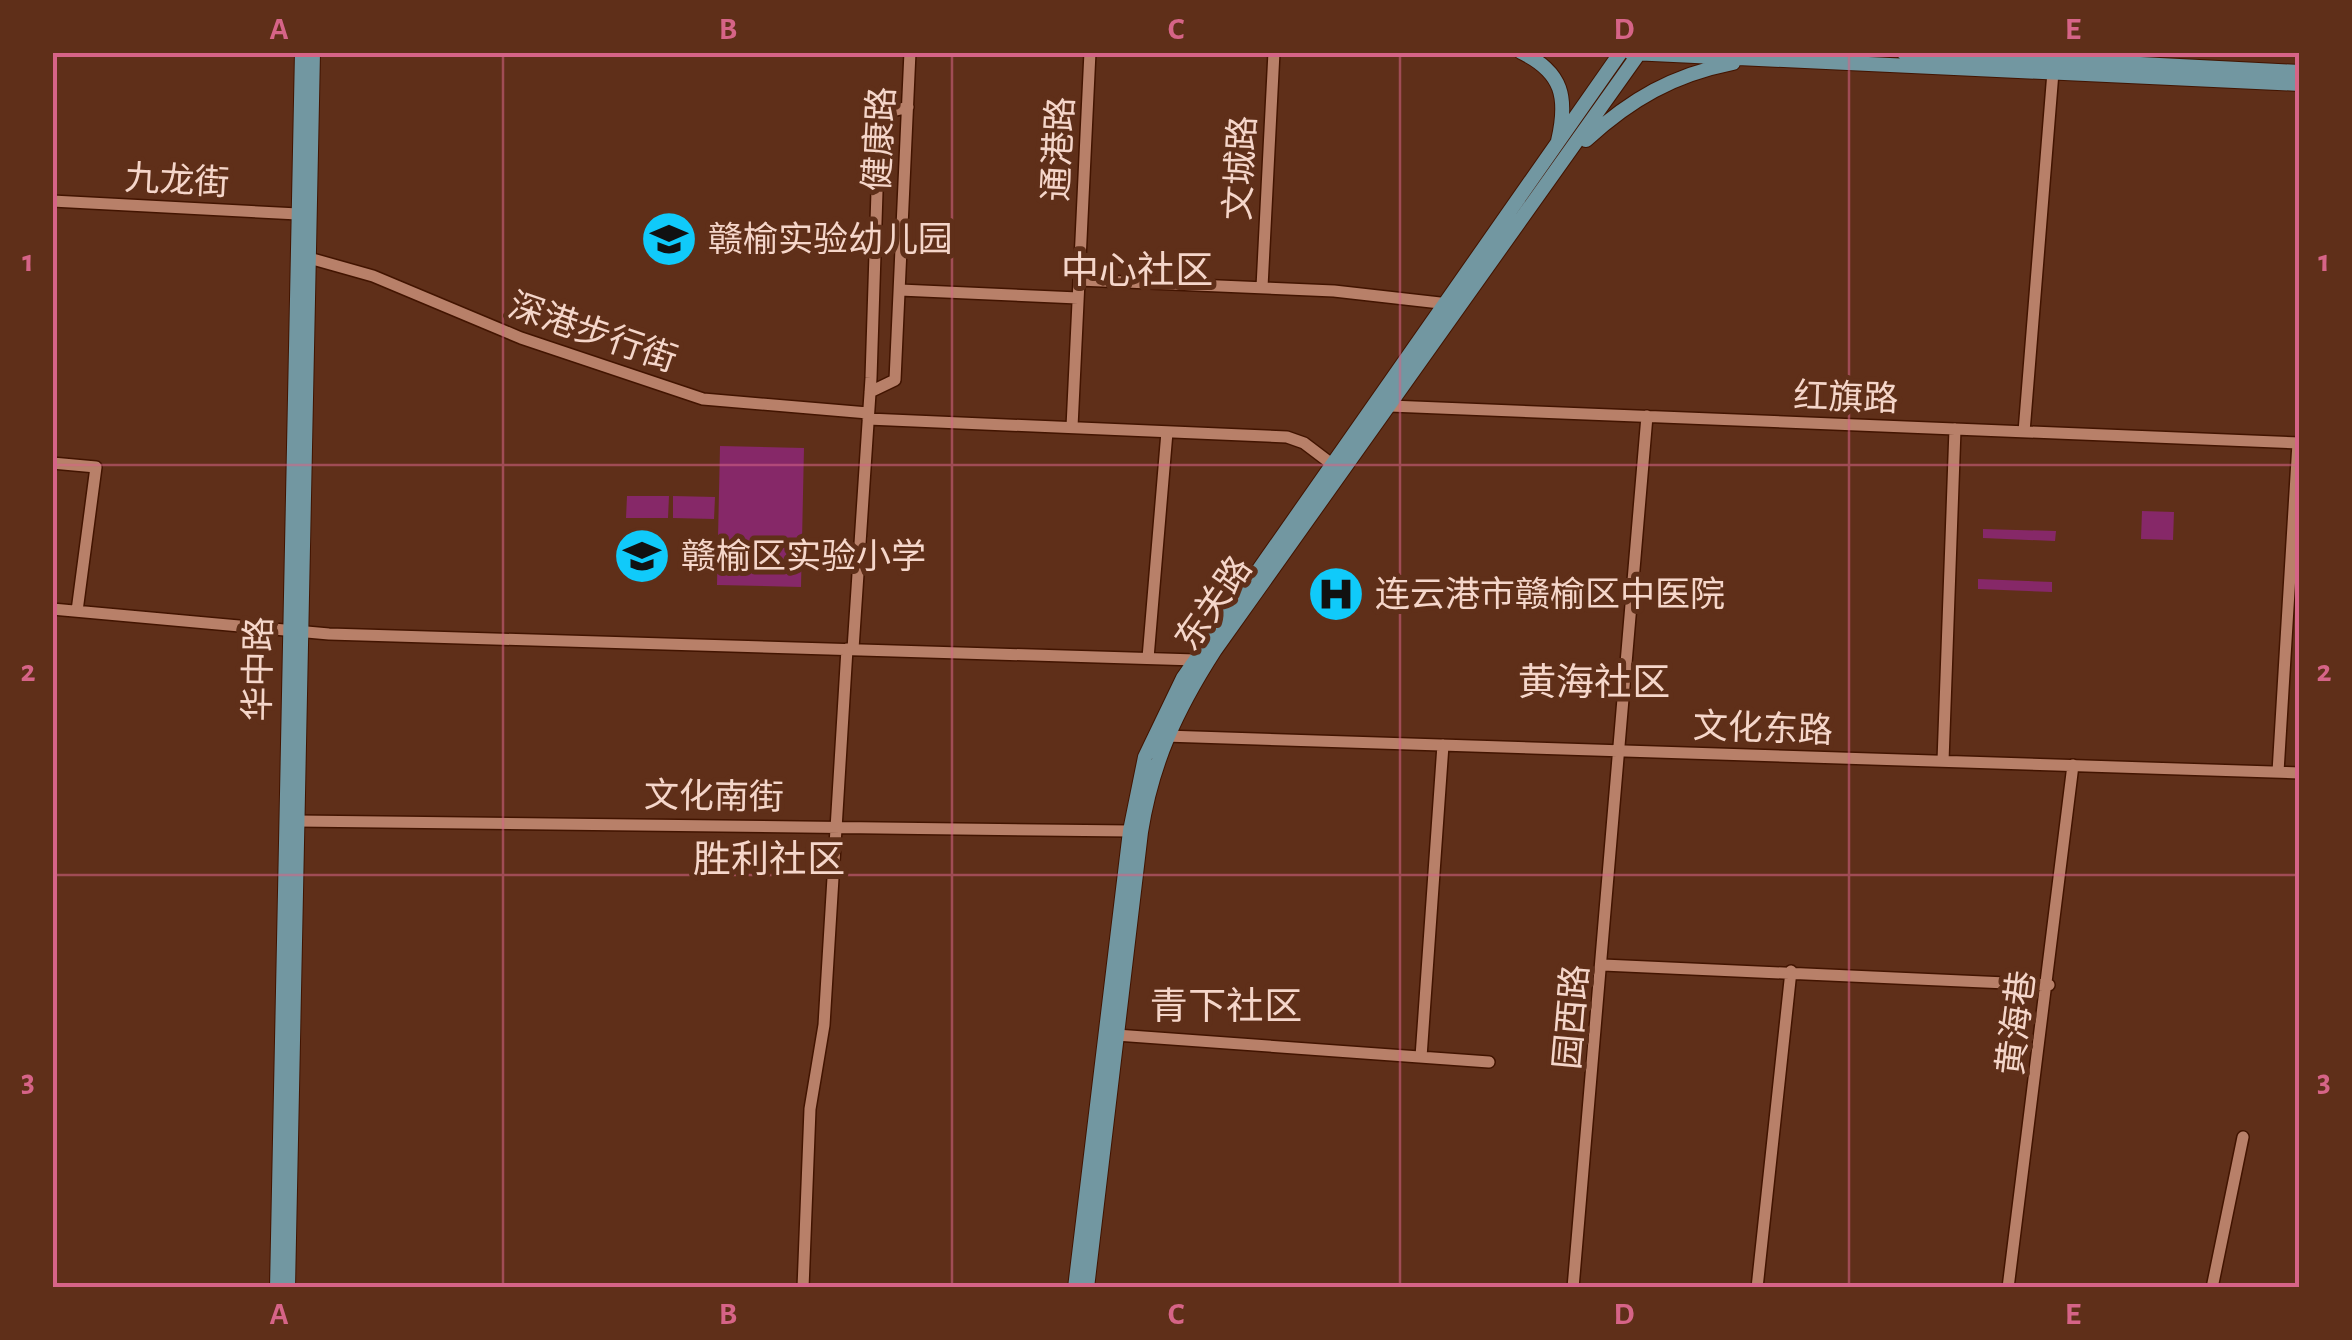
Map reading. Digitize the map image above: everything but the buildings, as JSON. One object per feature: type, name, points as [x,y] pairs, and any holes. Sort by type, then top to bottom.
[{"type":"main road","name":"华中路","points":[[288,1288],[297,821],[295,631],[302,52]]},
{"type":"main road","name":"华中路","points":[[277,1288],[314,52]]},
{"type":"main road","points":[[1521,52],[1543,63],[1558,81],[1563,103],[1560,157]]},
{"type":"main road","points":[[1902,52],[2300,72]]},
{"type":"main road","points":[[1631,53],[2300,84]]},
{"type":"main road","name":"东关路","points":[[1087,1288],[1147,795],[1165,736],[1215,650],[1390,406],[1631,53]]},
{"type":"main road","points":[[1560,157],[1623,106],[1660,84],[1755,59]]},
{"type":"main road","name":"东关路","points":[[1075,1288],[1130,830],[1145,757],[1163,714],[1196,660],[1333,465],[1560,157]]},
{"type":"street","name":"健康路","points":[[870,392],[896,380],[910,52]]},
{"type":"street","name":"通港路","points":[[1072,428],[1090,52]]},
{"type":"street","name":"文城路","points":[[1262,287],[1274,52]]},
{"type":"street","points":[[2024,432],[2053,72]]},
{"type":"street","points":[[803,1288],[810,1109],[824,1025],[870,392],[880,129],[889,112],[908,107]]},
{"type":"street","name":"九龙街","points":[[52,201],[298,214]]},
{"type":"street","name":"深港步行街","points":[[308,258],[372,276],[521,338],[703,400],[868,416],[1296,438],[1333,465]]},
{"type":"street","points":[[1079,280],[1262,287],[1449,304]]},
{"type":"street","points":[[900,290],[1078,298]]},
{"type":"street","name":"红旗路","points":[[1390,406],[2299,443]]},
{"type":"street","name":"园西路","points":[[1573,1288],[1618,750],[1624,731],[1647,416]]},
{"type":"street","points":[[1944,761],[1955,429]]},
{"type":"street","points":[[1148,658],[1167,432]]},
{"type":"street","points":[[2278,772],[2299,443]]},
{"type":"street","points":[[52,463],[96,467],[76,611]]},
{"type":"street","points":[[52,610],[295,631],[1196,660]]},
{"type":"street","name":"文化东路","points":[[1165,736],[2300,772]]},
{"type":"street","points":[[1421,1058],[1443,744]]},
{"type":"street","name":"黄海巷","points":[[2008,1288],[2073,765]]},
{"type":"street","name":"文化南街","points":[[297,821],[1130,830]]},
{"type":"street","points":[[1603,965],[2048,985]]},
{"type":"street","points":[[1757,1288],[1790,971]]},
{"type":"street","points":[[1116,1035],[1489,1062]]},
{"type":"street","points":[[2212,1288],[2243,1138]]},
{"type":"shaded area","points":[[720,446],[804,448],[801,587],[717,585]]},
{"type":"shaded area","points":[[627,496],[669,496],[668,518],[626,518]]},
{"type":"shaded area","points":[[673,496],[715,497],[714,519],[673,518]]},
{"type":"shaded area","points":[[2142,511],[2174,512],[2173,540],[2141,539]]},
{"type":"shaded area","points":[[1983,529],[2056,531],[2055,541],[1983,538]]},
{"type":"shaded area","points":[[1978,579],[2052,582],[2052,592],[1978,589]]},
{"type":"place","name":"赣榆实验幼儿园","points":[[669,239]]},
{"type":"place","name":"赣榆区实验小学","points":[[642,556]]},
{"type":"place","name":"连云港市赣榆区中医院","points":[[1336,594]]},
{"type":"district","name":"中心社区","points":[[1137,270]]},
{"type":"district","name":"黄海社区","points":[[1594,682]]},
{"type":"district","name":"胜利社区","points":[[769,859]]},
{"type":"district","name":"青下社区","points":[[1226,1006]]}]
